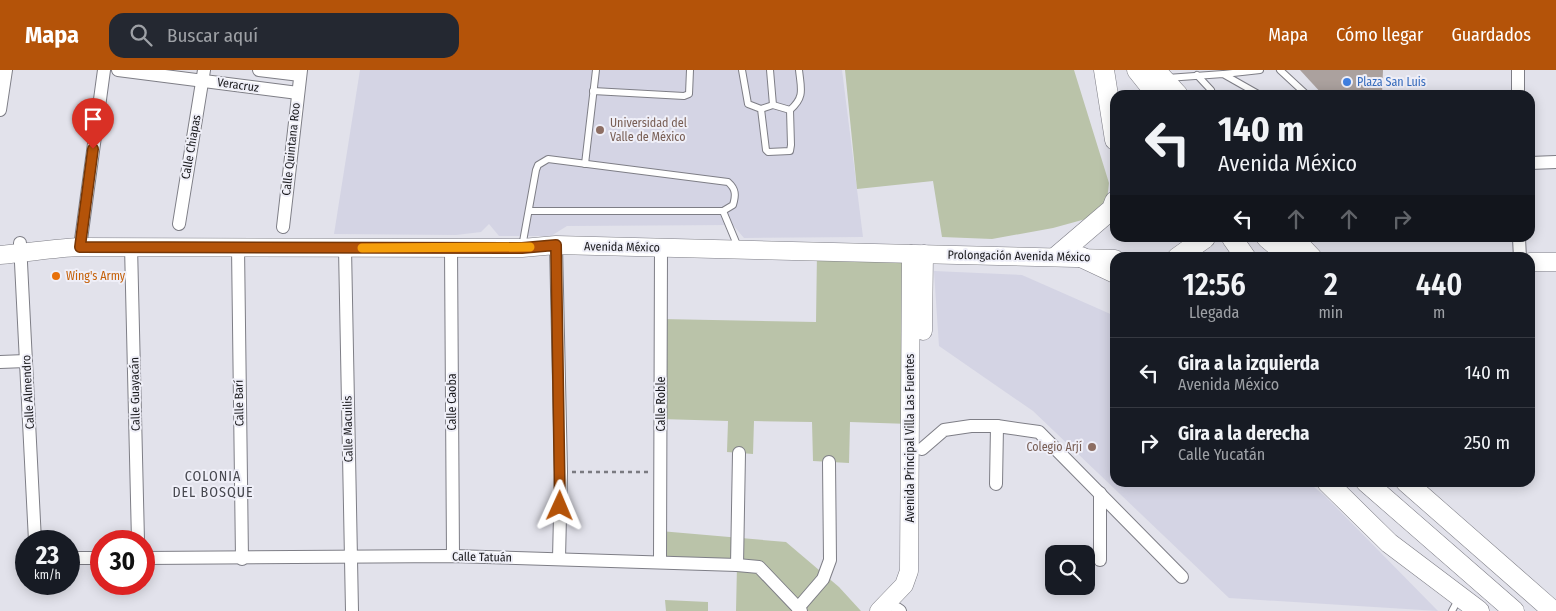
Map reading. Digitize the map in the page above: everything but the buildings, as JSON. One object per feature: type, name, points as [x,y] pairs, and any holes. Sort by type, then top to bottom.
[{"type":"main road","points":[[1105,70],[1114,90]]},
{"type":"main road","points":[[1105,70],[1110,105]]},
{"type":"main road","points":[[1137,70],[1153,83],[1168,90]]},
{"type":"main road","points":[[1057,256],[1110,211]]},
{"type":"main road","points":[[1272,242],[1284,252]]},
{"type":"main road","points":[[1296,242],[1306,252]]},
{"type":"main road","name":"Avenida México","points":[[0,244],[20,248],[131,246],[522,248],[556,245],[917,254]]},
{"type":"main road","name":"Avenida México","points":[[0,255],[20,248]]},
{"type":"main road","name":"Prolongación Avenida México","points":[[917,254],[1110,258]]},
{"type":"main road","name":"Avenida Principal Villa Las Fuentes","points":[[897,610],[913,591],[918,574],[922,448],[917,254]]},
{"type":"main road","name":"Avenida Principal Villa Las Fuentes","points":[[879,611],[904,584],[909,571],[917,254]]},
{"type":"main road","points":[[1081,257],[1110,271]]},
{"type":"main road","points":[[1535,262],[1556,262]]},
{"type":"main road","points":[[1334,487],[1389,543],[1456,604],[1478,611]]},
{"type":"main road","points":[[1338,487],[1423,532]]},
{"type":"main road","points":[[1372,487],[1514,611]]},
{"type":"main road","points":[[1411,487],[1553,611]]},
{"type":"street","points":[[0,110],[6,70]]},
{"type":"street","points":[[80,247],[104,70]]},
{"type":"street","name":"Veracruz","points":[[118,70],[203,75],[298,93]]},
{"type":"street","name":"Veracruz","points":[[259,70],[300,73]]},
{"type":"street","points":[[1518,70],[1518,90]]},
{"type":"street","name":"Calle Quintana Roo","points":[[283,227],[300,73]]},
{"type":"street","name":"Calle Chiapas","points":[[179,224],[203,75]]},
{"type":"street","points":[[1535,163],[1556,162]]},
{"type":"street","points":[[556,245],[561,472],[559,559]]},
{"type":"street","name":"Calle Guayacán","points":[[131,246],[138,530]]},
{"type":"street","name":"Calle Barí","points":[[238,247],[242,559]]},
{"type":"street","name":"Calle Almendro","points":[[20,248],[34,530]]},
{"type":"street","name":"Calle Macuilis","points":[[345,248],[352,611]]},
{"type":"street","name":"Calle Caoba","points":[[451,248],[452,556]]},
{"type":"street","name":"Calle Roble","points":[[660,561],[661,248]]},
{"type":"street","points":[[0,362],[26,361]]},
{"type":"street","points":[[922,448],[944,430],[971,426],[997,426],[1042,434],[1182,577]]},
{"type":"street","points":[[996,484],[997,426]]},
{"type":"street","points":[[737,565],[739,453]]},
{"type":"street","points":[[799,609],[823,579],[830,560],[829,462]]},
{"type":"street","points":[[1100,493],[1100,560]]},
{"type":"street","name":"Calle Tatuán","points":[[155,558],[242,559],[452,556],[660,561],[737,565],[759,567],[799,609]]},
{"type":"lane","points":[[585,164],[596,70]]},
{"type":"lane","points":[[594,91],[684,96],[689,94],[690,70]]},
{"type":"lane","points":[[742,70],[748,104],[760,109],[773,105],[790,110]]},
{"type":"lane","points":[[770,70],[773,105]]},
{"type":"lane","points":[[760,109],[765,147],[768,152],[790,151],[790,110],[799,102],[801,95],[799,70]]},
{"type":"lane","points":[[1153,83],[1197,75],[1260,70]]},
{"type":"lane","points":[[1280,70],[1302,90]]},
{"type":"lane","points":[[1223,74],[1251,90]]},
{"type":"lane","points":[[1197,75],[1211,90]]},
{"type":"lane","points":[[522,248],[529,211],[538,165],[548,160],[728,182],[734,187],[736,196],[733,205],[724,211],[529,211]]},
{"type":"lane","points":[[724,211],[738,250]]},
{"type":"path","points":[[561,472],[661,472]]},
{"type":"shaded area","name":"Universidad del Valle de México","points":[[360,70],[842,70],[863,237],[744,238],[733,225],[567,226],[551,236],[499,236],[489,224],[481,232],[456,235],[334,234]]},
{"type":"shaded area","name":"Colegio Arjí","points":[[934,271],[1022,275],[1110,314],[1110,484],[1033,411],[939,346]]},
{"type":"shaded area","name":"Colegio Arjí","points":[[1113,487],[1314,487],[1438,611],[1229,598]]},
{"type":"green space","points":[[845,70],[1074,70],[1109,183],[1107,200],[1093,217],[1053,228],[992,239],[942,237],[933,181],[857,189]]},
{"type":"green space","points":[[817,252],[911,254],[910,424],[850,422],[849,463],[813,461],[812,422],[754,421],[753,454],[727,452],[728,421],[661,419],[661,319],[816,322]]},
{"type":"green space","points":[[660,531],[786,542],[839,587],[861,611],[736,611],[737,565],[660,561]]},
{"type":"green space","points":[[665,600],[708,602],[708,611],[666,611]]},
{"type":"slow traffic","points":[[362,248],[530,247]]},
{"type":"place","name":"Plaza San Luis","points":[[1347,82]]},
{"type":"place","name":"Universidad del Valle de México","points":[[600,130]]},
{"type":"place","name":"Wing's Army","points":[[56,276]]},
{"type":"place","name":"Colegio Arjí","points":[[1092,447]]},
{"type":"district","name":"COLONIA DEL BOSQUE","points":[[213,484]]},
{"type":"route","points":[[93,149],[80,247],[522,248],[556,245],[561,472],[560,506]]}]
